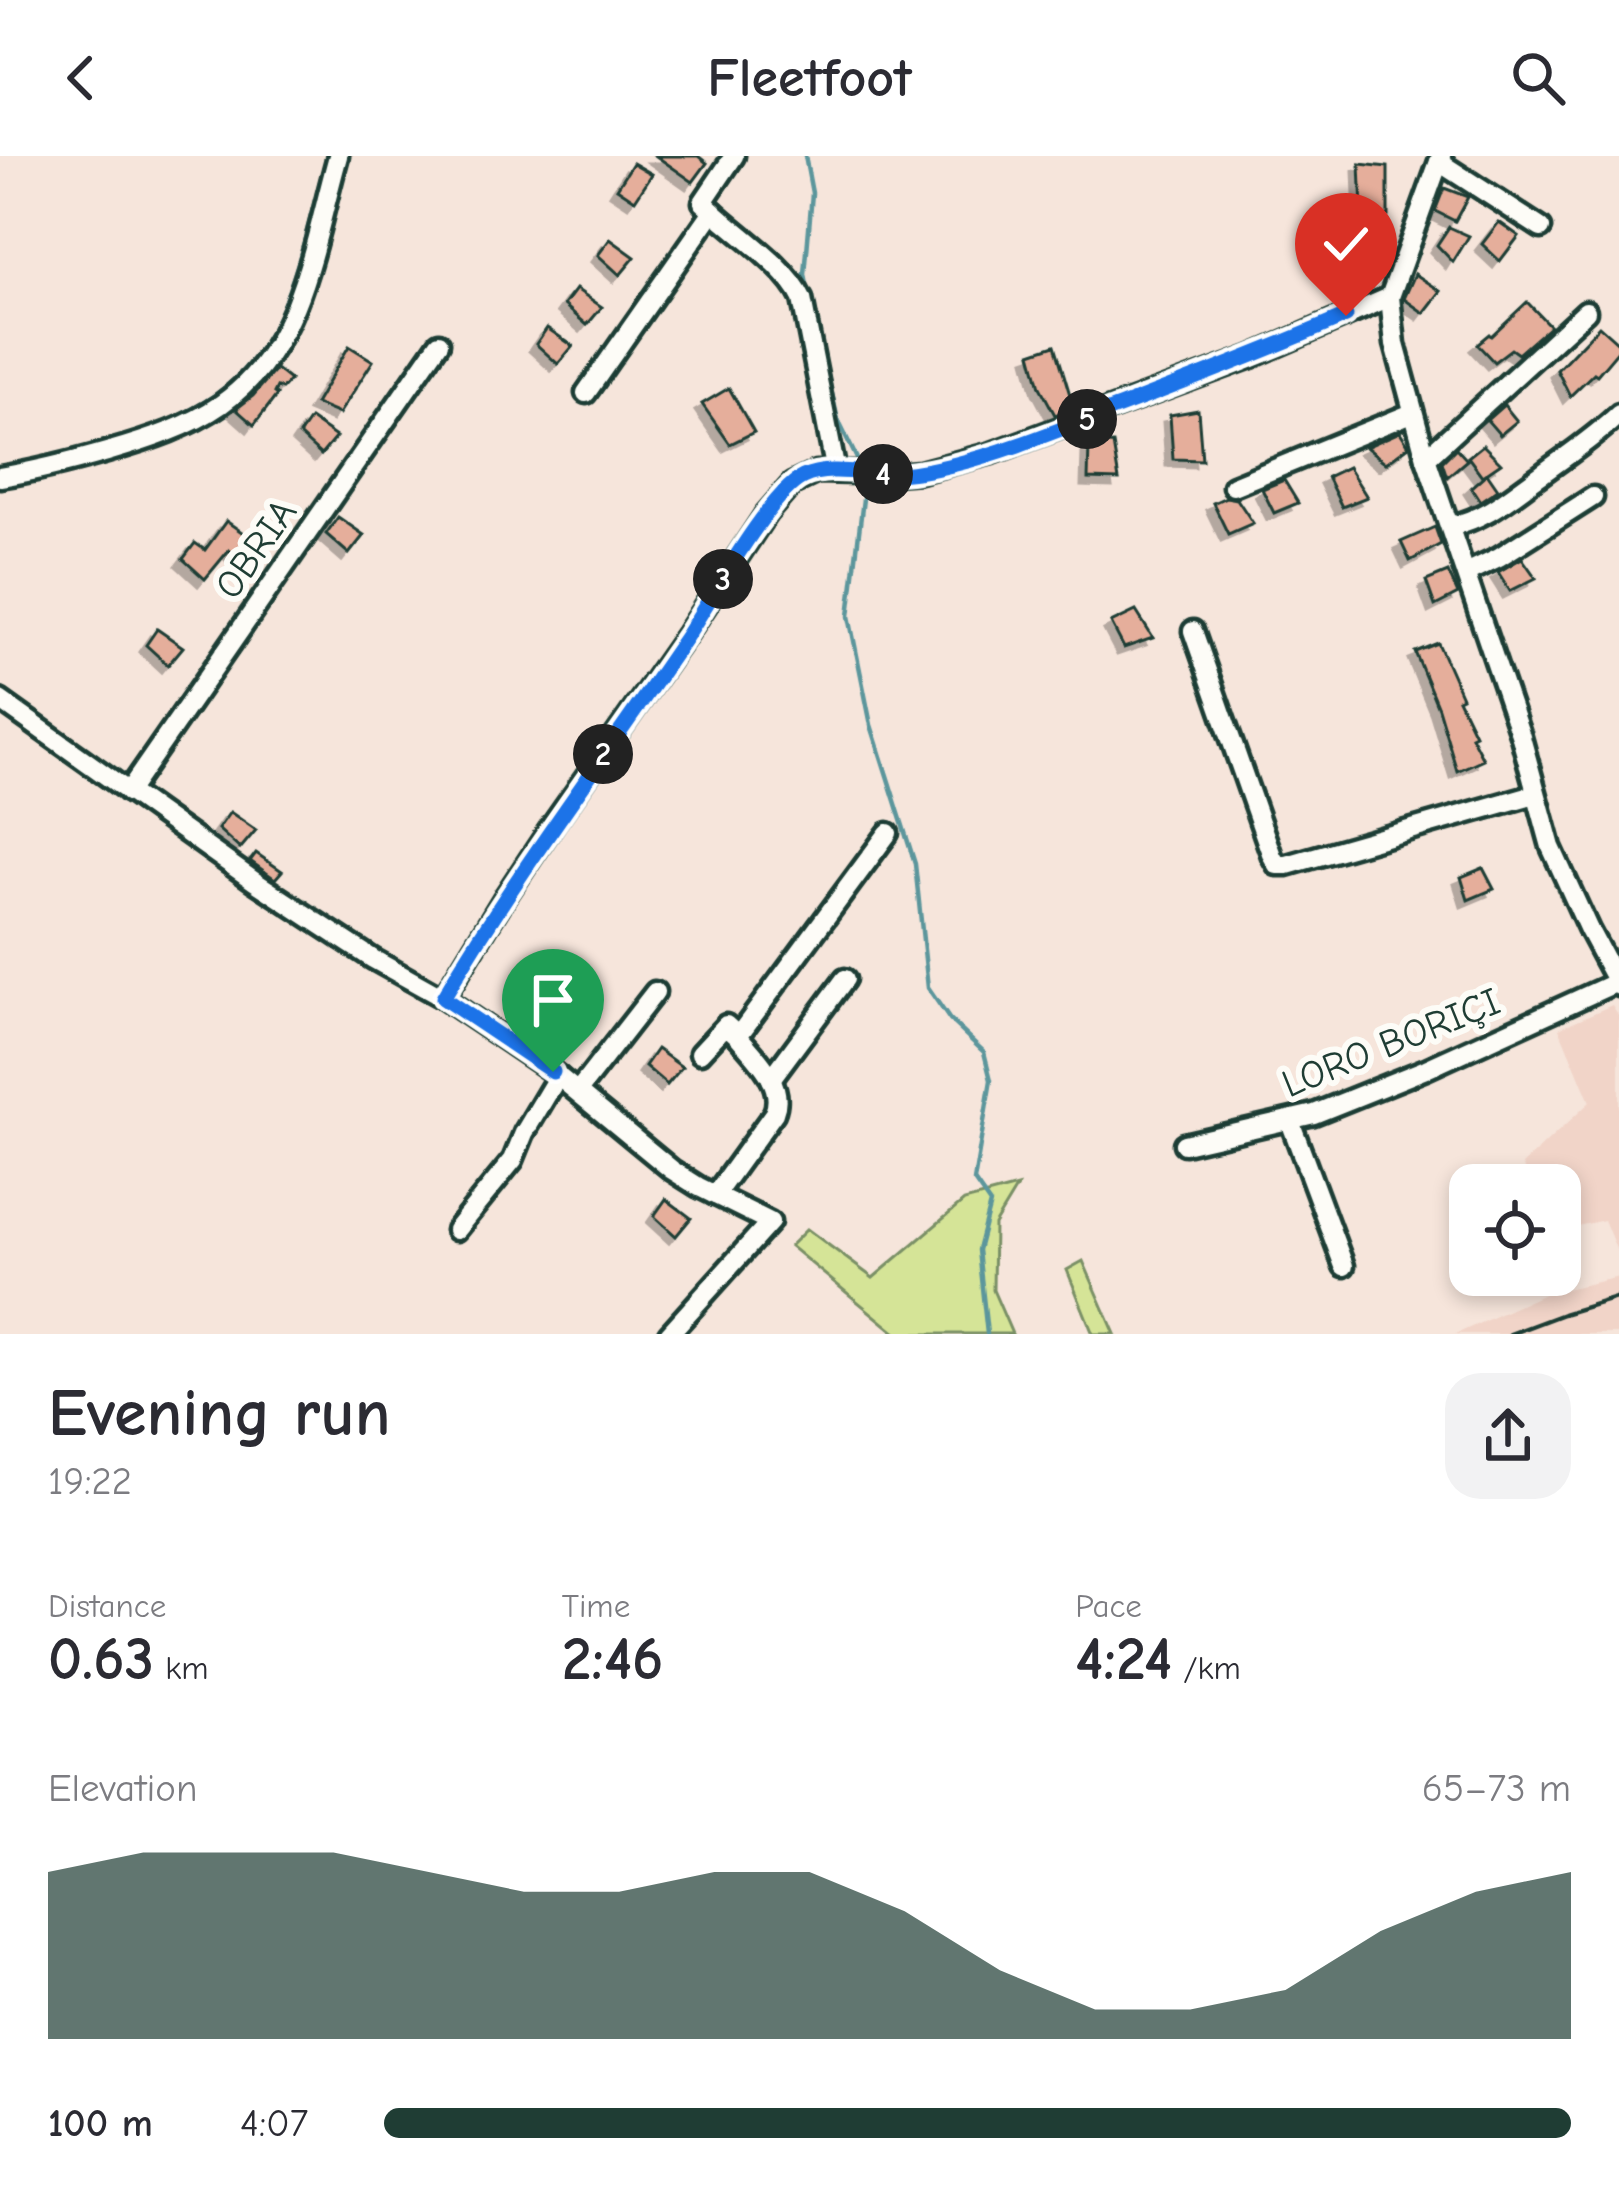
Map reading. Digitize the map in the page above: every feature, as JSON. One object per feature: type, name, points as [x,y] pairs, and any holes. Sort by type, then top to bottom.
[{"type":"street","points":[[0,477],[168,434],[195,422],[252,378],[295,306],[338,156]]},
{"type":"street","points":[[734,156],[703,202],[797,289],[836,472]]},
{"type":"street","points":[[1541,228],[1440,159],[1390,297],[1395,344],[1412,413],[1521,737],[1556,859],[1618,984]]},
{"type":"street","points":[[586,393],[712,212]]},
{"type":"street","points":[[443,998],[554,823],[791,484],[817,472],[920,472],[992,454],[1251,357],[1390,297]]},
{"type":"street","points":[[1426,458],[1586,310]]},
{"type":"street","name":"OBRIA","points":[[128,792],[439,344]]},
{"type":"street","points":[[1234,486],[1412,413]]},
{"type":"street","points":[[1451,526],[1500,507],[1619,414]]},
{"type":"street","points":[[1466,573],[1592,497]]},
{"type":"street","points":[[1193,631],[1277,865],[1535,794]]},
{"type":"street","points":[[0,728],[8,705],[254,880],[558,1076],[658,1160],[770,1222],[669,1334]]},
{"type":"street","points":[[737,1036],[888,833]]},
{"type":"street","points":[[771,1079],[845,979]]},
{"type":"street","name":"LORO BORIÇI","points":[[1184,1144],[1314,1114],[1618,984]]},
{"type":"street","points":[[578,1091],[655,992]]},
{"type":"street","points":[[700,1053],[726,1025],[777,1093],[774,1113],[715,1195]]},
{"type":"street","points":[[456,1230],[513,1160],[558,1076]]},
{"type":"street","points":[[1290,1121],[1344,1266]]},
{"type":"shaded area","points":[[1612,1005],[1619,1016],[1619,1256],[1604,1220],[1581,1225],[1581,1164],[1523,1164],[1590,1102],[1559,1028]]},
{"type":"shaded area","points":[[1619,1277],[1619,1334],[1456,1334],[1540,1296],[1581,1296],[1581,1286]]},
{"type":"green space","points":[[1017,1187],[994,1225],[993,1290],[1012,1334],[897,1334],[790,1246],[807,1229],[873,1278],[964,1201]]},
{"type":"green space","points":[[1083,1261],[1115,1334],[1093,1334],[1067,1270]]},
{"type":"building","points":[[656,156],[698,156],[707,163],[693,182]]},
{"type":"building","points":[[633,163],[652,174],[635,200],[617,188]]},
{"type":"building","points":[[1360,164],[1388,167],[1388,216],[1362,212]]},
{"type":"building","points":[[1444,188],[1468,197],[1455,221],[1435,211]]},
{"type":"building","points":[[1499,222],[1519,236],[1500,261],[1482,244]]},
{"type":"building","points":[[1449,227],[1469,236],[1453,262],[1437,245]]},
{"type":"building","points":[[610,239],[635,257],[620,275],[598,255]]},
{"type":"building","points":[[1415,274],[1441,291],[1424,313],[1404,299]]},
{"type":"building","points":[[576,289],[602,307],[587,325],[564,305]]},
{"type":"building","points":[[1527,302],[1550,326],[1518,354],[1511,349],[1494,362],[1477,344]]},
{"type":"building","points":[[1599,326],[1619,349],[1570,396],[1557,370]]},
{"type":"building","points":[[547,328],[573,346],[558,364],[536,344]]},
{"type":"building","points":[[1055,345],[1074,408],[1055,415],[1040,387],[1031,353]]},
{"type":"building","points":[[349,346],[373,361],[339,414],[315,404]]},
{"type":"building","points":[[276,369],[290,380],[282,389],[277,387],[277,395],[254,425],[236,409]]},
{"type":"building","points":[[729,388],[754,432],[730,444],[702,404]]},
{"type":"building","points":[[1504,405],[1517,421],[1500,435],[1487,420]]},
{"type":"building","points":[[1198,410],[1202,460],[1173,459],[1170,415]]},
{"type":"building","points":[[310,419],[336,437],[321,455],[299,435]]},
{"type":"building","points":[[1400,432],[1409,446],[1386,463],[1366,447]]},
{"type":"building","points":[[1113,444],[1119,480],[1088,479],[1089,445]]},
{"type":"building","points":[[1483,445],[1501,463],[1482,476],[1468,457]]},
{"type":"building","points":[[1456,448],[1467,460],[1447,477],[1442,462]]},
{"type":"building","points":[[1348,467],[1367,497],[1342,507],[1327,477]]},
{"type":"building","points":[[1487,473],[1498,489],[1480,501],[1471,487]]},
{"type":"building","points":[[1284,480],[1298,503],[1274,513],[1262,489]]},
{"type":"building","points":[[1226,497],[1237,499],[1253,523],[1228,534],[1213,503]]},
{"type":"building","points":[[338,517],[364,535],[349,554],[326,534]]},
{"type":"building","points":[[226,521],[252,539],[237,557],[229,550],[205,579],[183,559],[195,543],[205,550]]},
{"type":"building","points":[[1435,527],[1441,544],[1410,561],[1401,542]]},
{"type":"building","points":[[1522,558],[1536,578],[1510,591],[1498,572]]},
{"type":"building","points":[[1448,572],[1458,594],[1435,606],[1426,581]]},
{"type":"building","points":[[1136,611],[1153,638],[1124,648],[1111,623]]},
{"type":"building","points":[[157,629],[183,647],[168,665],[146,645]]},
{"type":"building","points":[[1438,643],[1483,759],[1457,771],[1415,652]]},
{"type":"building","points":[[230,812],[256,830],[240,849],[218,829]]},
{"type":"building","points":[[256,853],[282,871],[275,879],[250,861]]},
{"type":"building","points":[[1483,868],[1494,889],[1468,900],[1461,877]]},
{"type":"building","points":[[657,1049],[682,1067],[667,1085],[645,1066]]},
{"type":"building","points":[[666,1199],[691,1218],[676,1236],[654,1216]]},
{"type":"waterway","points":[[0,468],[156,426],[206,401],[247,366],[287,296],[327,156]]},
{"type":"waterway","points":[[805,156],[812,193],[805,275],[810,299]]},
{"type":"waterway","points":[[817,327],[838,420],[860,465]]},
{"type":"waterway","points":[[865,482],[849,616],[871,725],[915,864],[928,988],[950,1020],[984,1052],[991,1080],[974,1181],[990,1204],[978,1250],[987,1334]]},
{"type":"railway","points":[[1510,1334],[1619,1297]]},
{"type":"route","points":[[553,1072],[443,998],[554,823],[791,484],[817,472],[920,472],[992,454],[1251,357],[1346,316]]}]
